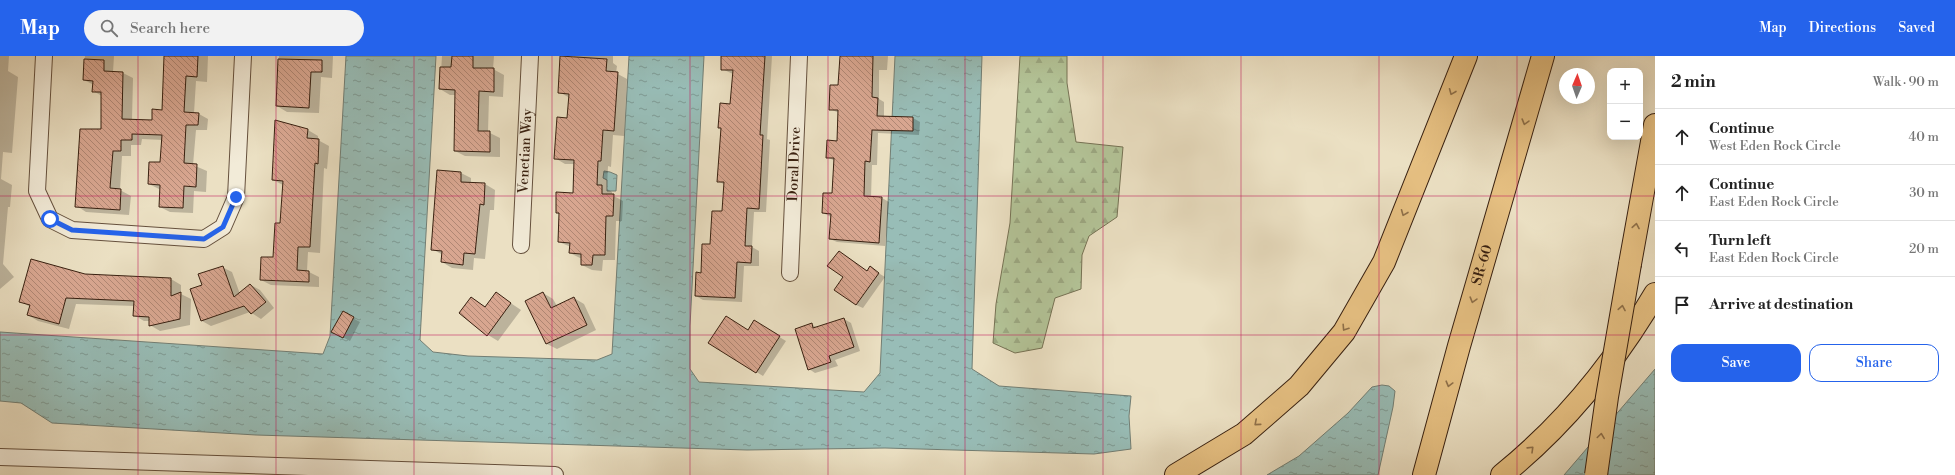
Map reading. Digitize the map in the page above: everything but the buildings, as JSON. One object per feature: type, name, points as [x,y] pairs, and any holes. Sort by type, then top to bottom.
[{"type":"highway","points":[[1176,475],[1244,434],[1299,386],[1344,332],[1384,262],[1466,56]]},
{"type":"highway","name":"SR-60","points":[[1424,475],[1459,346],[1543,56]]},
{"type":"highway","points":[[1596,475],[1607,398],[1655,124]]},
{"type":"highway","points":[[1502,475],[1562,420],[1596,381],[1622,346],[1655,294]]},
{"type":"street","points":[[44,56],[38,191],[50,219],[72,230],[204,239],[223,227],[236,197],[243,56]]},
{"type":"street","name":"Venetian Way","points":[[521,245],[530,56]]},
{"type":"street","name":"Doral Drive","points":[[790,273],[799,56]]},
{"type":"street","points":[[0,457],[509,475],[555,475]]},
{"type":"green space","points":[[1020,56],[1067,56],[1067,83],[1076,142],[1123,147],[1117,217],[1089,236],[1082,255],[1081,289],[1055,298],[1042,348],[1015,353],[993,343],[996,304],[1010,223]]},
{"type":"water","points":[[346,56],[436,56],[420,340],[433,352],[468,356],[597,360],[612,354],[629,56],[704,56],[690,326],[690,369],[699,382],[864,392],[880,373],[895,56],[982,56],[972,369],[999,386],[1131,396],[1129,416],[1131,449],[1094,454],[885,448],[747,450],[256,435],[52,423],[21,403],[0,401],[0,332],[323,354],[330,336]]},
{"type":"water","points":[[604,171],[617,175],[616,191],[607,191],[607,180],[603,178]]},
{"type":"water","points":[[1655,369],[1655,475],[1564,475]]},
{"type":"water","points":[[1382,385],[1389,386],[1395,391],[1393,407],[1378,475],[1267,475],[1299,456],[1348,413],[1372,387]]},
{"type":"route","points":[[50,219],[72,230],[204,239],[223,227],[236,197]]}]
